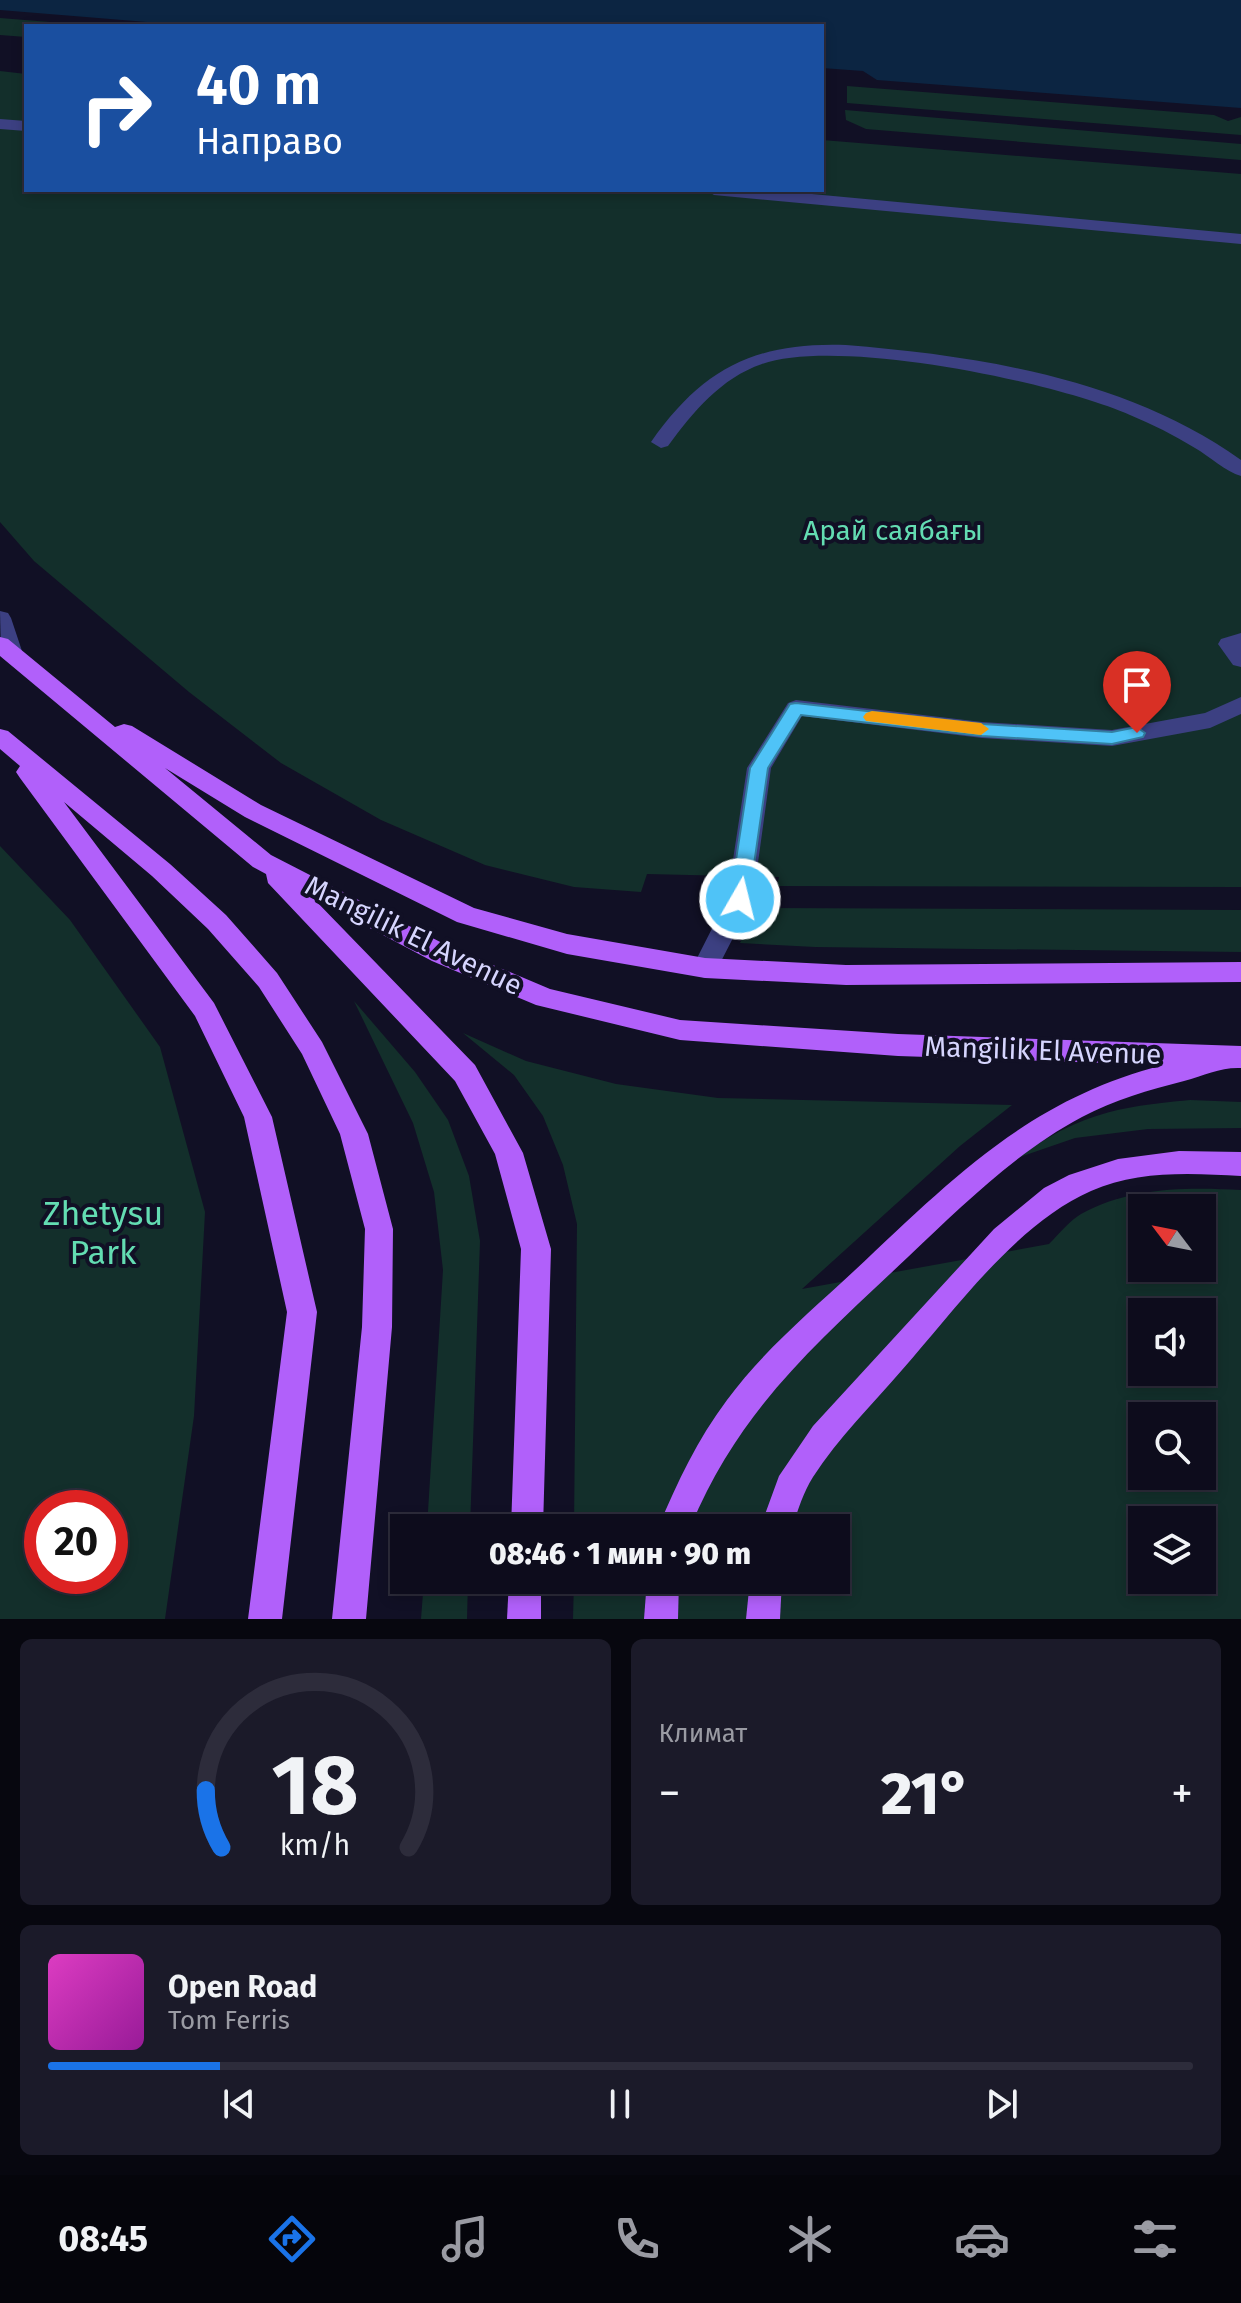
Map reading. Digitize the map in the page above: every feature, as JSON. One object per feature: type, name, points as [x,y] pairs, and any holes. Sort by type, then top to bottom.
[{"type":"main road","name":"Mangilik El Avenue","points":[[6,649],[262,861],[441,954],[545,998],[680,1030],[898,1045],[1239,1057]]},
{"type":"main road","points":[[48,685],[253,811],[466,915],[567,944],[705,968],[846,975],[1241,972]]},
{"type":"main road","points":[[3,739],[205,1010],[258,1117],[302,1312],[265,1619]]},
{"type":"main road","points":[[3,739],[217,922],[268,980],[306,1038],[354,1134],[379,1229],[377,1327],[349,1619]]},
{"type":"main road","points":[[262,861],[465,1073],[509,1153],[536,1249],[527,1514]]},
{"type":"main road","points":[[680,1514],[697,1473],[738,1410],[782,1357],[960,1190],[1017,1144],[1072,1109],[1131,1084],[1239,1057]]},
{"type":"main road","points":[[781,1514],[790,1487],[829,1431],[987,1255],[1034,1213],[1077,1184],[1129,1168],[1190,1162],[1241,1164]]},
{"type":"main road","points":[[524,1619],[525,1594]]},
{"type":"main road","points":[[661,1619],[662,1594]]},
{"type":"main road","points":[[763,1619],[765,1594]]},
{"type":"street","points":[[0,124],[24,126]]},
{"type":"street","points":[[736,192],[1241,239]]},
{"type":"street","points":[[661,442],[690,402],[725,375],[771,355],[813,350],[986,368],[1086,390],[1162,419],[1241,470]]},
{"type":"street","points":[[0,618],[6,649]]},
{"type":"street","points":[[1241,640],[1229,644],[1241,660]]},
{"type":"street","points":[[705,968],[740,899],[759,768],[796,708],[982,730],[1112,738],[1210,720],[1241,705]]},
{"type":"green space","points":[[0,18],[75,24],[24,24],[24,37],[0,35]]},
{"type":"green space","name":"Арай саябағы","points":[[0,71],[24,74],[24,192],[824,192],[824,140],[1241,174],[1241,887],[777,886],[779,877],[647,874],[641,892],[574,887],[485,865],[381,820],[281,763],[189,692],[34,561],[0,522]]},
{"type":"green space","points":[[847,86],[1214,115],[1228,121],[1241,117],[1241,135],[847,103]]},
{"type":"green space","points":[[845,110],[1241,144],[1241,160],[866,129],[846,120]]},
{"type":"green space","name":"Zhetysu Park","points":[[0,846],[70,920],[160,1047],[205,1212],[194,1416],[165,1619],[0,1619]]},
{"type":"green space","points":[[757,908],[1241,910],[1241,952],[815,947],[740,943]]},
{"type":"green space","points":[[354,1001],[415,1072],[448,1120],[469,1176],[480,1241],[470,1514],[428,1514],[443,1270],[434,1192],[413,1123]]},
{"type":"green space","points":[[463,1033],[526,1061],[616,1084],[718,1098],[1012,1105],[960,1146],[802,1289],[1049,1244],[1081,1214],[1128,1196],[1128,1282],[1216,1282],[1216,1194],[1139,1194],[1180,1189],[1241,1190],[1241,1619],[573,1619],[574,1594],[850,1594],[850,1514],[574,1514],[577,1224],[563,1165],[543,1116],[514,1075]]},
{"type":"green space","points":[[1190,1100],[1241,1102],[1241,1128],[1148,1129],[1075,1138],[1017,1158],[1060,1131],[1099,1115]]},
{"type":"green space","points":[[423,1594],[468,1594],[467,1619],[421,1619]]},
{"type":"water","points":[[0,0],[1241,0],[1241,108],[877,80],[863,71],[824,68],[824,24],[172,24],[0,10]]},
{"type":"slow traffic","points":[[872,717],[981,729]]},
{"type":"route","points":[[740,899],[759,768],[796,708],[982,730],[1112,738],[1137,733]]}]
